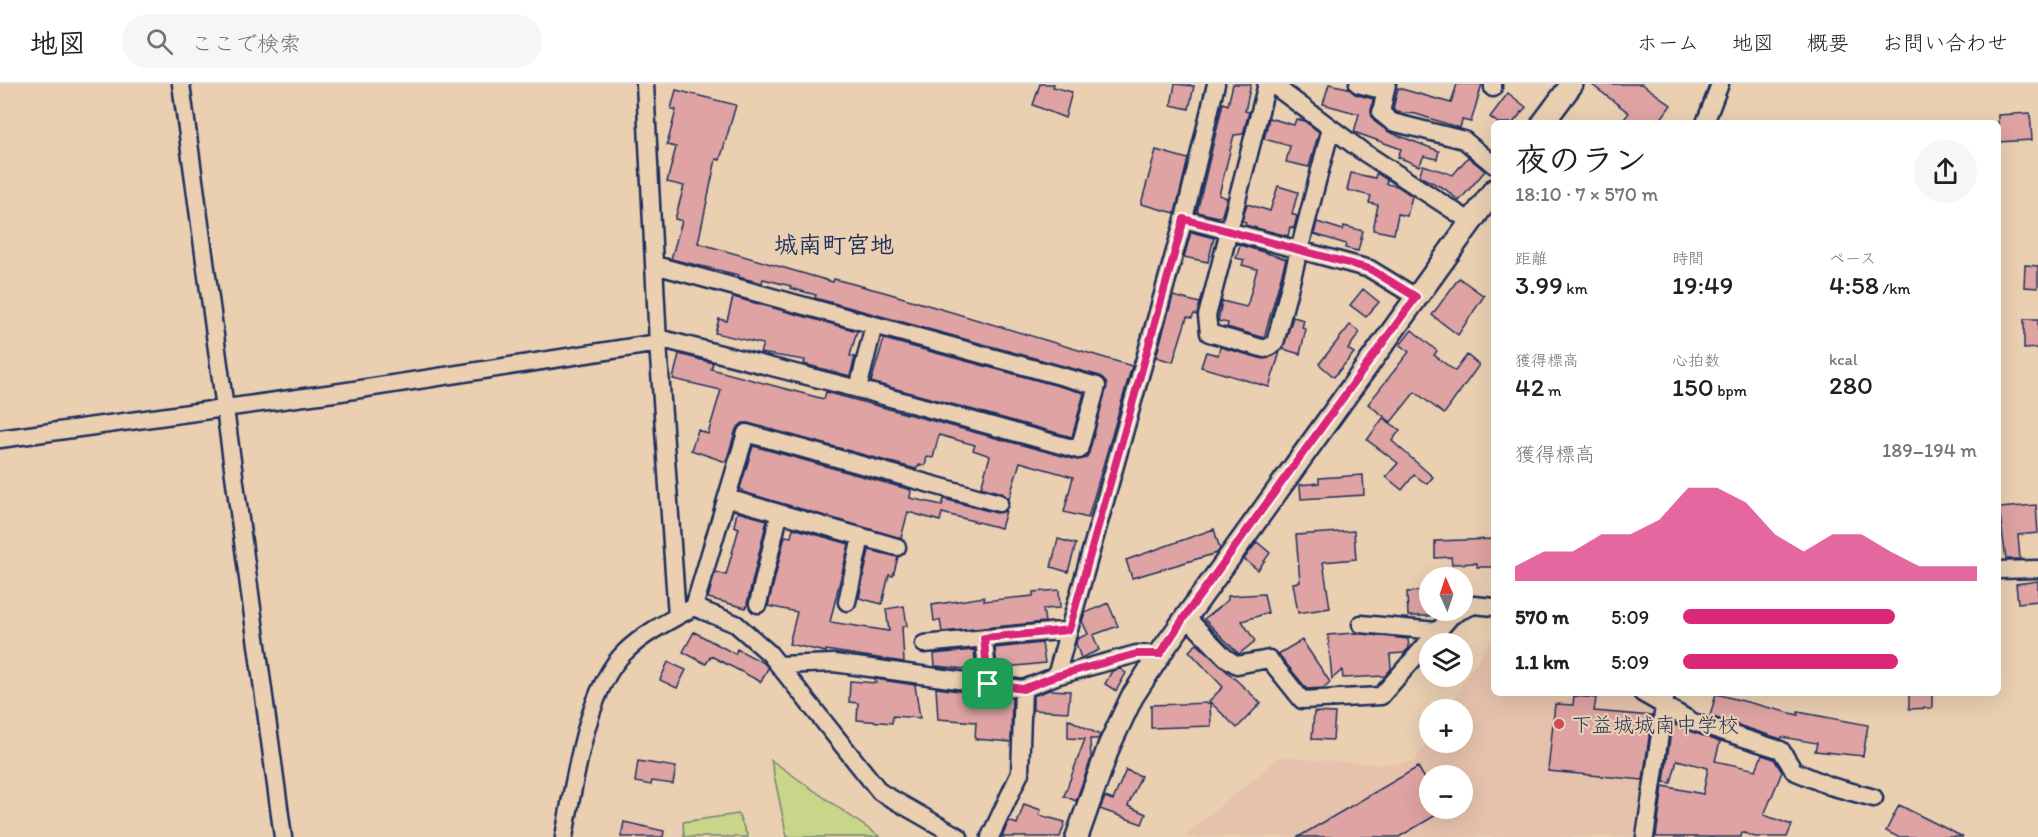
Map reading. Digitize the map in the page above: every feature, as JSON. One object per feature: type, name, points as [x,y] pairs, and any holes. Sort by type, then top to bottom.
[{"type":"street","points":[[181,84],[283,837]]},
{"type":"street","points":[[645,84],[658,340],[677,616]]},
{"type":"street","points":[[1056,676],[1184,219],[1216,84]]},
{"type":"street","points":[[1267,84],[1206,316],[1209,333],[1265,349],[1275,343],[1331,128]]},
{"type":"street","points":[[1272,84],[1331,128],[1471,222]]},
{"type":"street","points":[[1358,84],[1386,88],[1381,113],[1392,122],[1464,140],[1491,162]]},
{"type":"street","points":[[1545,120],[1572,84]]},
{"type":"street","points":[[1706,120],[1720,84]]},
{"type":"street","points":[[1077,837],[1108,746],[1132,697],[1185,616],[1491,194]]},
{"type":"street","points":[[1184,219],[1229,229],[1370,269],[1416,297]]},
{"type":"street","points":[[0,439],[225,408],[658,340],[858,389],[1079,450],[1097,386],[655,265]]},
{"type":"street","points":[[858,389],[874,325]]},
{"type":"street","points":[[564,837],[586,724],[608,677],[623,653],[694,607],[746,434],[999,503]]},
{"type":"street","points":[[726,498],[897,547]]},
{"type":"street","points":[[758,604],[779,515]]},
{"type":"street","points":[[847,602],[861,537]]},
{"type":"street","points":[[2001,570],[2038,569]]},
{"type":"street","points":[[1473,605],[1491,607]]},
{"type":"street","points":[[694,607],[736,624],[769,653],[880,792],[959,837]]},
{"type":"street","points":[[1185,616],[1226,658],[1237,664],[1269,659],[1296,695],[1307,701],[1381,696],[1446,621]]},
{"type":"street","points":[[1361,624],[1437,631]]},
{"type":"street","points":[[924,644],[1069,630]]},
{"type":"street","points":[[984,638],[988,684]]},
{"type":"street","points":[[779,665],[834,663],[1023,689],[1056,676],[1136,654],[1160,654]]},
{"type":"street","points":[[990,837],[1020,773],[1023,689]]},
{"type":"street","points":[[1645,837],[1665,700],[1693,722],[1781,750],[1794,771],[1830,786],[1874,798]]},
{"type":"shaded area","name":"下益城城南中学校","points":[[1491,639],[1491,696],[1633,696],[1657,707],[1636,837],[1183,837],[1280,757],[1380,765],[1415,761],[1420,753],[1473,753],[1473,699],[1453,699],[1461,687],[1473,687],[1473,668]]},
{"type":"green space","points":[[771,760],[880,837],[787,837]]},
{"type":"green space","points":[[738,814],[748,837],[684,837],[683,822]]},
{"type":"building","points":[[1040,84],[1054,84],[1053,87],[1072,92],[1065,118],[1033,105]]},
{"type":"building","points":[[1175,84],[1194,86],[1189,109],[1171,105]]},
{"type":"building","points":[[1233,84],[1251,84],[1245,111],[1249,112],[1243,134],[1234,135],[1219,195],[1227,198],[1222,215],[1219,217],[1197,212],[1223,103],[1228,105]]},
{"type":"building","points":[[1329,84],[1348,88],[1355,94],[1373,99],[1371,111],[1374,121],[1389,132],[1439,151],[1437,159],[1424,156],[1419,166],[1398,157],[1401,149],[1354,132],[1359,114],[1323,104]]},
{"type":"building","points":[[1457,84],[1482,84],[1471,122],[1462,120],[1460,128],[1393,109],[1398,88],[1451,103]]},
{"type":"building","points":[[1591,84],[1642,84],[1671,105],[1660,120],[1623,120],[1629,113]]},
{"type":"building","points":[[676,90],[736,105],[720,160],[716,159],[698,243],[833,282],[834,279],[884,292],[1132,366],[1088,518],[1064,512],[1073,477],[1020,462],[1009,499],[1002,493],[981,487],[990,456],[973,450],[975,445],[939,435],[933,458],[927,457],[925,466],[919,465],[916,469],[748,423],[743,423],[736,429],[726,462],[691,450],[698,430],[708,434],[721,390],[673,379],[679,354],[713,363],[711,369],[824,399],[826,392],[1077,460],[1086,458],[1089,453],[1107,384],[1100,376],[815,298],[816,295],[790,288],[791,286],[763,279],[762,283],[738,277],[739,275],[671,259],[682,221],[675,219],[684,186],[667,182],[676,147],[667,145],[676,110],[671,109]]},
{"type":"building","points":[[1508,93],[1526,107],[1515,120],[1494,120],[1490,117]]},
{"type":"building","points":[[2030,113],[2032,140],[2001,142],[2001,120],[1998,120],[1998,115]]},
{"type":"building","points":[[1269,118],[1294,125],[1296,119],[1304,121],[1319,132],[1309,167],[1286,162],[1290,146],[1264,139]]},
{"type":"building","points":[[1156,150],[1188,159],[1175,213],[1141,204]]},
{"type":"building","points":[[1468,157],[1485,171],[1459,201],[1445,189],[1419,176],[1423,165],[1453,175]]},
{"type":"building","points":[[1351,173],[1375,178],[1378,174],[1387,180],[1386,184],[1397,186],[1412,196],[1407,216],[1398,214],[1394,234],[1373,230],[1378,205],[1369,203],[1371,196],[1347,190]]},
{"type":"building","points":[[1278,186],[1298,192],[1292,214],[1297,216],[1294,228],[1290,227],[1288,236],[1245,225],[1246,222],[1242,221],[1247,204],[1270,211]]},
{"type":"building","points":[[1317,222],[1343,230],[1344,226],[1363,231],[1358,251],[1345,248],[1346,244],[1314,234]]},
{"type":"building","points":[[1191,232],[1214,238],[1208,262],[1184,257]]},
{"type":"building","points":[[1240,245],[1286,259],[1264,338],[1227,327],[1228,323],[1218,321],[1222,301],[1246,307],[1248,303],[1257,269],[1242,265],[1244,260],[1236,258]]},
{"type":"building","points":[[2025,265],[2038,266],[2038,288],[2024,287]]},
{"type":"building","points":[[1459,278],[1484,296],[1458,335],[1432,315]]},
{"type":"building","points":[[1363,289],[1379,302],[1366,317],[1350,305]]},
{"type":"building","points":[[1173,296],[1200,303],[1197,315],[1194,314],[1192,318],[1187,317],[1173,362],[1156,357]]},
{"type":"building","points":[[733,297],[857,331],[850,356],[855,357],[850,376],[804,364],[805,360],[760,353],[763,344],[715,333],[719,319],[727,321]]},
{"type":"building","points":[[1293,317],[1304,320],[1302,328],[1306,329],[1300,354],[1283,349]]},
{"type":"building","points":[[2024,319],[2038,319],[2038,348],[2024,349]]},
{"type":"building","points":[[1350,325],[1360,332],[1348,349],[1354,353],[1334,377],[1319,364]]},
{"type":"building","points":[[1412,330],[1437,351],[1434,355],[1455,371],[1467,355],[1479,365],[1444,414],[1415,392],[1391,422],[1368,404],[1409,352],[1400,345]]},
{"type":"building","points":[[884,339],[1084,393],[1072,437],[871,382]]},
{"type":"building","points":[[1220,347],[1263,359],[1280,352],[1269,387],[1201,367],[1206,352],[1218,355]]},
{"type":"building","points":[[1383,418],[1400,430],[1392,441],[1433,477],[1427,484],[1414,475],[1402,490],[1386,477],[1398,463],[1367,440]]},
{"type":"building","points":[[753,446],[911,490],[910,498],[942,505],[944,499],[996,513],[1006,511],[1001,528],[942,513],[940,521],[908,512],[901,538],[743,492],[740,488]]},
{"type":"building","points":[[1363,475],[1364,495],[1301,499],[1300,485],[1319,483],[1319,478]]},
{"type":"building","points":[[2036,505],[2038,533],[2018,535],[2020,559],[2006,559],[2001,508]]},
{"type":"building","points":[[737,512],[767,520],[746,608],[708,598],[715,572],[726,575],[739,528],[734,526]]},
{"type":"building","points":[[793,528],[849,544],[830,622],[889,631],[886,609],[904,606],[907,626],[902,627],[904,662],[826,650],[826,652],[789,644],[797,612],[768,606],[785,536],[791,537]]},
{"type":"building","points":[[1214,529],[1220,549],[1217,553],[1132,578],[1126,560]]},
{"type":"building","points":[[1354,531],[1356,559],[1323,562],[1330,608],[1298,613],[1293,583],[1300,582],[1296,535]]},
{"type":"building","points":[[1058,539],[1076,544],[1068,572],[1051,567]]},
{"type":"building","points":[[1491,539],[1491,567],[1477,567],[1477,563],[1452,564],[1451,557],[1435,558],[1435,541]]},
{"type":"building","points":[[1257,542],[1270,553],[1258,570],[1244,559]]},
{"type":"building","points":[[869,550],[898,557],[893,576],[889,575],[882,604],[859,598]]},
{"type":"building","points":[[2038,581],[2038,601],[2018,603],[2016,584]]},
{"type":"building","points":[[1059,590],[1060,608],[1043,609],[1045,622],[942,632],[940,620],[934,621],[932,605],[984,597],[984,601],[1033,596],[1033,592]]},
{"type":"building","points":[[1419,591],[1419,616],[1408,616],[1407,592]]},
{"type":"building","points":[[1264,594],[1268,613],[1242,621],[1255,641],[1239,654],[1204,619],[1228,600],[1228,596]]},
{"type":"building","points":[[1108,603],[1118,626],[1093,635],[1099,650],[1081,658],[1076,644],[1077,639],[1088,634],[1082,621],[1085,613]]},
{"type":"building","points":[[694,632],[735,654],[737,649],[764,663],[768,668],[761,682],[711,656],[706,664],[683,652]]},
{"type":"building","points":[[1354,633],[1408,639],[1409,648],[1404,653],[1390,654],[1391,669],[1385,676],[1343,678],[1342,670],[1332,679],[1328,635]]},
{"type":"building","points":[[1302,640],[1330,682],[1323,688],[1307,689],[1278,654]]},
{"type":"building","points":[[1042,643],[1045,663],[997,668],[995,648]]},
{"type":"building","points":[[1197,644],[1261,703],[1237,728],[1209,701],[1223,687],[1189,651]]},
{"type":"building","points":[[974,650],[976,670],[935,666],[934,654]]},
{"type":"building","points":[[668,662],[686,670],[677,688],[660,680]]},
{"type":"building","points":[[1120,669],[1126,673],[1116,691],[1105,684],[1112,671]]},
{"type":"building","points":[[875,679],[915,685],[920,718],[893,716],[892,723],[857,720],[858,703],[849,702],[850,681],[876,683]]},
{"type":"building","points":[[936,688],[1012,698],[1011,742],[975,739],[976,722],[938,719]]},
{"type":"building","points":[[1049,690],[1070,691],[1068,712],[1033,710],[1033,696]]},
{"type":"building","points":[[1574,696],[1596,698],[1594,711],[1652,716],[1643,780],[1548,771],[1555,704],[1573,705]]},
{"type":"building","points":[[1715,696],[1724,696],[1798,715],[1798,712],[1868,725],[1863,756],[1815,751],[1817,743],[1782,737],[1781,739],[1710,716]]},
{"type":"building","points":[[1909,696],[1932,696],[1932,708],[1909,709]]},
{"type":"building","points":[[1210,703],[1211,726],[1151,728],[1151,705]]},
{"type":"building","points":[[1314,712],[1335,713],[1333,740],[1312,739]]},
{"type":"building","points":[[1068,719],[1100,735],[1098,739],[1090,739],[1091,759],[1076,801],[1064,796],[1085,739],[1068,738]]},
{"type":"building","points":[[1672,724],[1720,742],[1715,761],[1756,770],[1762,755],[1774,759],[1782,772],[1764,815],[1792,825],[1787,837],[1755,837],[1742,832],[1741,837],[1656,837],[1663,786],[1703,794],[1708,768],[1677,760],[1671,783],[1664,782]]},
{"type":"building","points":[[638,761],[676,767],[673,784],[652,781],[651,785],[635,782]]},
{"type":"building","points":[[1418,767],[1419,769],[1419,819],[1429,819],[1399,837],[1298,837]]},
{"type":"building","points":[[1126,770],[1141,776],[1128,806],[1146,814],[1142,824],[1100,809],[1105,797],[1113,800]]},
{"type":"building","points":[[1024,804],[1041,810],[1039,815],[1065,822],[1060,837],[1002,837],[1009,821],[1017,824]]},
{"type":"building","points":[[1899,805],[1963,837],[1898,837],[1886,831]]},
{"type":"building","points":[[624,822],[664,831],[663,837],[621,837]]},
{"type":"place","name":"下益城城南中学校","points":[[1559,724]]},
{"type":"district","name":"城南町宮地","points":[[834,244]]},
{"type":"route","points":[[1184,219],[1229,229],[1370,269],[1416,297],[1187,613],[1160,654],[1136,654],[1056,676],[1023,689],[988,684],[984,638],[1069,630],[1184,219]]}]
